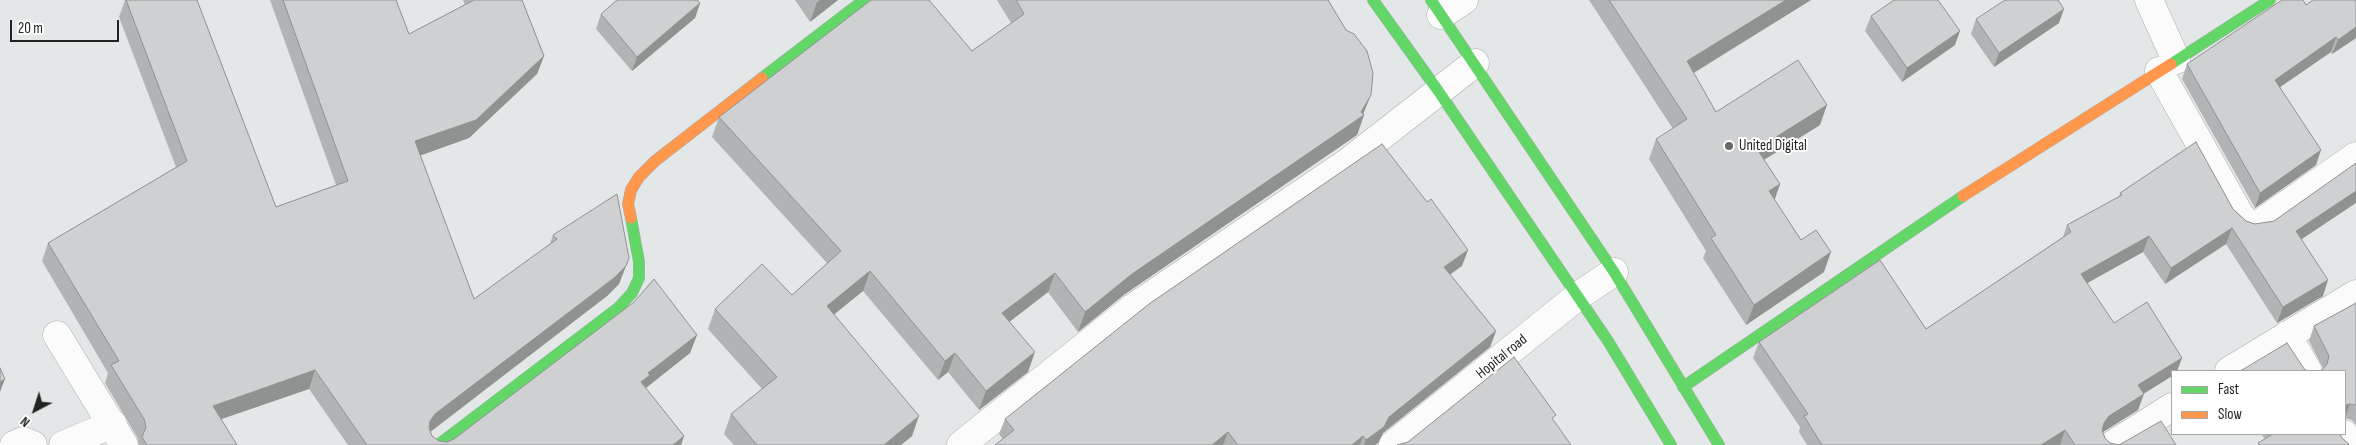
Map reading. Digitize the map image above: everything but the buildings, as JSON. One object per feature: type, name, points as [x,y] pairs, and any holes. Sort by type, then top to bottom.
[{"type":"street","points":[[438,445],[618,308],[632,293],[639,278],[639,262],[628,204],[631,190],[639,177],[655,162],[864,0]]},
{"type":"street","points":[[1373,0],[1439,92],[1578,296],[1608,341],[1671,445]]},
{"type":"street","points":[[1464,0],[1436,8],[1476,63],[1614,272],[1719,445]]},
{"type":"street","points":[[2149,0],[2168,65],[2241,217],[2250,224],[2259,224],[2356,156]]},
{"type":"street","points":[[1683,388],[1968,193],[2270,0]]},
{"type":"street","points":[[960,445],[1134,307],[1196,267],[1348,162],[1476,63]]},
{"type":"street","name":"Hopital road","points":[[1393,445],[1578,296],[1614,272]]},
{"type":"street","points":[[2231,370],[2356,294]]},
{"type":"street","points":[[57,335],[119,435],[63,445]]},
{"type":"street","points":[[2287,335],[2307,370]]},
{"type":"street","points":[[2112,445],[2171,408]]},
{"type":"street","points":[[14,445],[23,441],[33,445]]},
{"type":"traffic: fast","points":[[762,78],[864,0]]},
{"type":"traffic: fast","points":[[1373,0],[1439,92],[1608,341],[1671,445]]},
{"type":"traffic: fast","points":[[1431,0],[1614,272],[1719,445]]},
{"type":"traffic: fast","points":[[2171,64],[2270,0]]},
{"type":"traffic: fast","points":[[1683,387],[1963,196]]},
{"type":"traffic: fast","points":[[438,445],[618,308],[632,293],[639,278],[639,262],[631,218]]},
{"type":"traffic: slow","points":[[1963,196],[2171,64]]},
{"type":"traffic: slow","points":[[631,218],[628,204],[631,190],[639,177],[655,161],[762,78]]},
{"type":"place","name":"United Digital","points":[[1729,146]]}]
